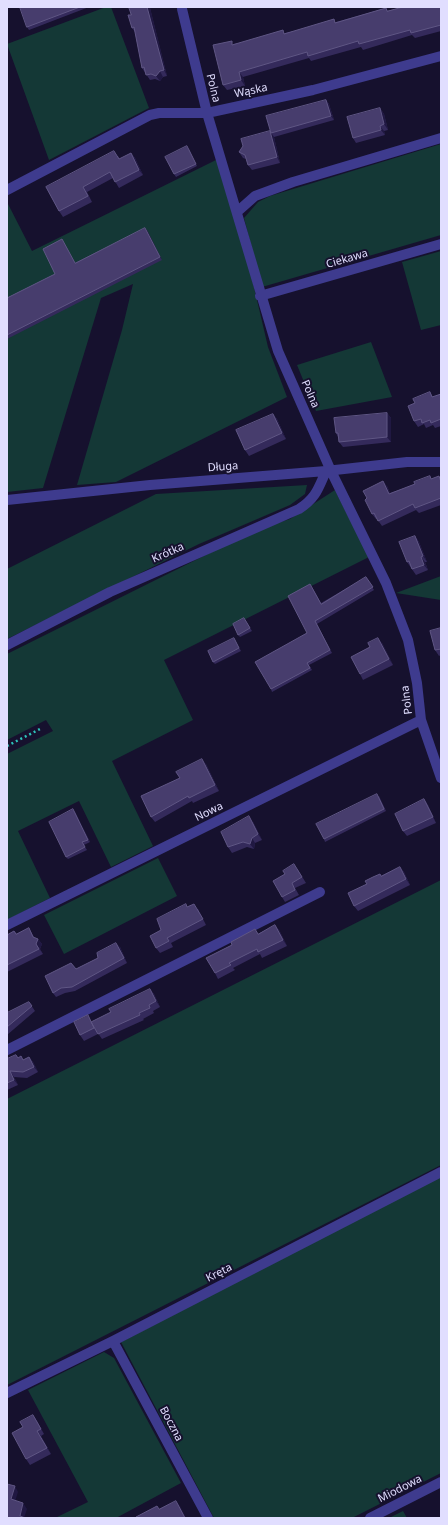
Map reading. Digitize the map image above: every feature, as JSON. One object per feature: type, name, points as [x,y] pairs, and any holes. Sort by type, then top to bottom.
[{"type":"street","name":"Polna","points":[[182,9],[207,113],[237,212],[260,296],[278,351],[329,471],[386,583],[408,640],[417,683],[421,720],[441,778]]},
{"type":"street","name":"Wąska","points":[[7,190],[145,117],[159,113],[207,113],[314,90],[441,56]]},
{"type":"street","points":[[237,212],[255,196],[293,182],[441,138]]},
{"type":"street","name":"Ciekawa","points":[[260,296],[441,244]]},
{"type":"street","name":"Długa","points":[[7,500],[150,485],[329,471],[407,462],[441,462]]},
{"type":"street","name":"Krótka","points":[[7,645],[110,592],[299,508],[310,501],[317,493],[329,471]]},
{"type":"street","name":"Nowa","points":[[7,925],[421,720]]},
{"type":"street","points":[[7,1050],[320,892]]},
{"type":"street","name":"Kręta","points":[[7,1393],[112,1341],[441,1172]]},
{"type":"street","name":"Boczna","points":[[112,1341],[208,1518]]},
{"type":"street","name":"Miodowa","points":[[370,1518],[441,1482]]},
{"type":"path","points":[[7,746],[40,729]]},
{"type":"green space","points":[[106,7],[111,7],[149,108],[49,160],[7,44]]},
{"type":"green space","points":[[441,144],[441,235],[262,287],[244,218],[258,202],[270,196]]},
{"type":"green space","points":[[218,159],[250,270],[268,347],[287,397],[116,482],[77,485],[122,330],[133,284],[101,298],[43,488],[7,492],[7,202],[32,251]]},
{"type":"green space","points":[[441,251],[441,325],[421,330],[402,262]]},
{"type":"green space","points":[[371,342],[392,397],[316,411],[297,365]]},
{"type":"green space","points":[[307,485],[305,494],[290,505],[199,544],[7,639],[7,569],[156,494]]},
{"type":"green space","points":[[335,490],[369,557],[164,660],[193,720],[112,761],[153,846],[111,867],[79,801],[18,831],[50,898],[7,920],[7,754],[53,731],[46,720],[7,740],[7,654],[258,529],[290,519]]},
{"type":"green space","points":[[441,576],[441,600],[396,593]]},
{"type":"green space","points":[[158,858],[177,896],[64,954],[44,915]]},
{"type":"green space","points":[[441,880],[441,1165],[7,1385],[7,1099]]},
{"type":"green space","points":[[441,1175],[441,1473],[352,1518],[214,1518],[121,1342]]},
{"type":"green space","points":[[104,1352],[114,1358],[181,1483],[116,1518],[55,1518],[88,1502],[28,1390]]},
{"type":"green space","points":[[403,1511],[407,1518],[389,1518]]},
{"type":"building","points":[[20,7],[80,7],[27,27]]},
{"type":"building","points":[[129,7],[147,7],[164,70],[160,71],[156,76],[151,74],[146,75],[144,67],[142,68],[134,27],[132,28],[128,15],[131,15]]},
{"type":"building","points":[[403,7],[441,7],[441,25],[411,33],[410,30],[359,44],[358,41],[308,56],[307,52],[239,72],[241,80],[223,85],[213,45],[232,41],[232,45],[283,30],[284,34],[334,19],[335,23],[386,8],[387,11]]},
{"type":"building","points":[[326,100],[331,116],[271,133],[266,116]]},
{"type":"building","points":[[380,108],[384,124],[380,126],[381,130],[353,138],[347,117]]},
{"type":"building","points":[[270,131],[277,157],[248,165],[245,155],[239,152],[243,146],[241,139]]},
{"type":"building","points":[[187,146],[196,164],[174,174],[165,157]]},
{"type":"building","points":[[114,151],[119,159],[131,153],[139,170],[115,182],[110,172],[83,187],[88,196],[59,211],[46,187]]},
{"type":"building","points":[[145,228],[160,257],[7,335],[7,298],[55,274],[43,249],[62,239],[75,263]]},
{"type":"building","points":[[430,392],[432,397],[441,394],[441,419],[431,423],[430,420],[422,423],[421,419],[414,421],[408,406],[415,403],[413,399]]},
{"type":"building","points":[[387,413],[387,437],[339,442],[334,418]]},
{"type":"building","points":[[273,414],[282,433],[245,450],[236,430]]},
{"type":"building","points":[[430,476],[431,479],[439,476],[441,482],[441,498],[415,508],[413,504],[378,521],[374,513],[372,514],[365,500],[367,498],[363,491],[383,481],[389,494],[415,484],[414,482]]},
{"type":"building","points":[[415,536],[423,556],[421,557],[424,565],[412,569],[409,561],[407,562],[399,542]]},
{"type":"building","points":[[366,577],[373,587],[315,621],[330,650],[307,663],[310,668],[271,689],[255,662],[307,633],[288,596],[310,584],[321,604]]},
{"type":"building","points":[[244,618],[250,628],[238,635],[233,624]]},
{"type":"building","points":[[441,628],[441,649],[435,650],[430,631]]},
{"type":"building","points":[[234,638],[239,648],[213,662],[208,651]]},
{"type":"building","points":[[378,638],[389,659],[360,674],[351,657],[370,647],[368,643]]},
{"type":"building","points":[[202,759],[215,785],[189,798],[188,796],[151,817],[141,796],[180,778],[176,772]]},
{"type":"building","points":[[377,794],[384,809],[324,839],[316,824]]},
{"type":"building","points":[[424,799],[433,817],[403,831],[395,814]]},
{"type":"building","points":[[73,809],[88,840],[82,842],[85,847],[66,857],[49,822]]},
{"type":"building","points":[[249,816],[258,834],[252,838],[250,844],[243,842],[228,847],[221,832]]},
{"type":"building","points":[[294,864],[302,877],[292,883],[295,890],[282,897],[273,881],[285,874],[283,871]]},
{"type":"building","points":[[400,867],[406,879],[354,906],[348,893],[367,884],[365,881],[373,877],[380,874],[381,876]]},
{"type":"building","points":[[186,904],[187,907],[194,904],[203,919],[167,938],[169,941],[156,948],[150,936],[161,930],[157,919]]},
{"type":"building","points":[[275,925],[283,940],[258,952],[257,949],[229,963],[231,965],[215,973],[206,958],[232,945],[231,942],[255,929],[258,934]]},
{"type":"building","points":[[29,928],[33,937],[38,939],[36,944],[39,949],[7,965],[7,935],[14,931],[16,934]]},
{"type":"building","points":[[116,943],[124,958],[72,987],[61,988],[53,993],[45,976],[71,963],[76,969],[98,958],[97,953]]},
{"type":"building","points":[[150,989],[156,1001],[149,1005],[150,1008],[139,1013],[140,1015],[98,1034],[91,1022],[111,1012],[109,1009]]},
{"type":"building","points":[[29,1002],[32,1006],[7,1027],[7,1013]]},
{"type":"building","points":[[88,1015],[94,1028],[80,1035],[74,1022]]},
{"type":"building","points":[[16,1055],[18,1058],[21,1056],[23,1060],[29,1057],[34,1067],[23,1072],[10,1071],[14,1080],[7,1083],[7,1059]]},
{"type":"building","points":[[33,1415],[41,1429],[37,1431],[47,1448],[26,1459],[12,1433],[23,1427],[20,1422]]},
{"type":"building","points":[[7,1484],[15,1486],[11,1499],[23,1503],[20,1516],[25,1518],[7,1518]]},
{"type":"building","points":[[176,1501],[185,1518],[136,1517],[157,1506],[159,1509]]}]
